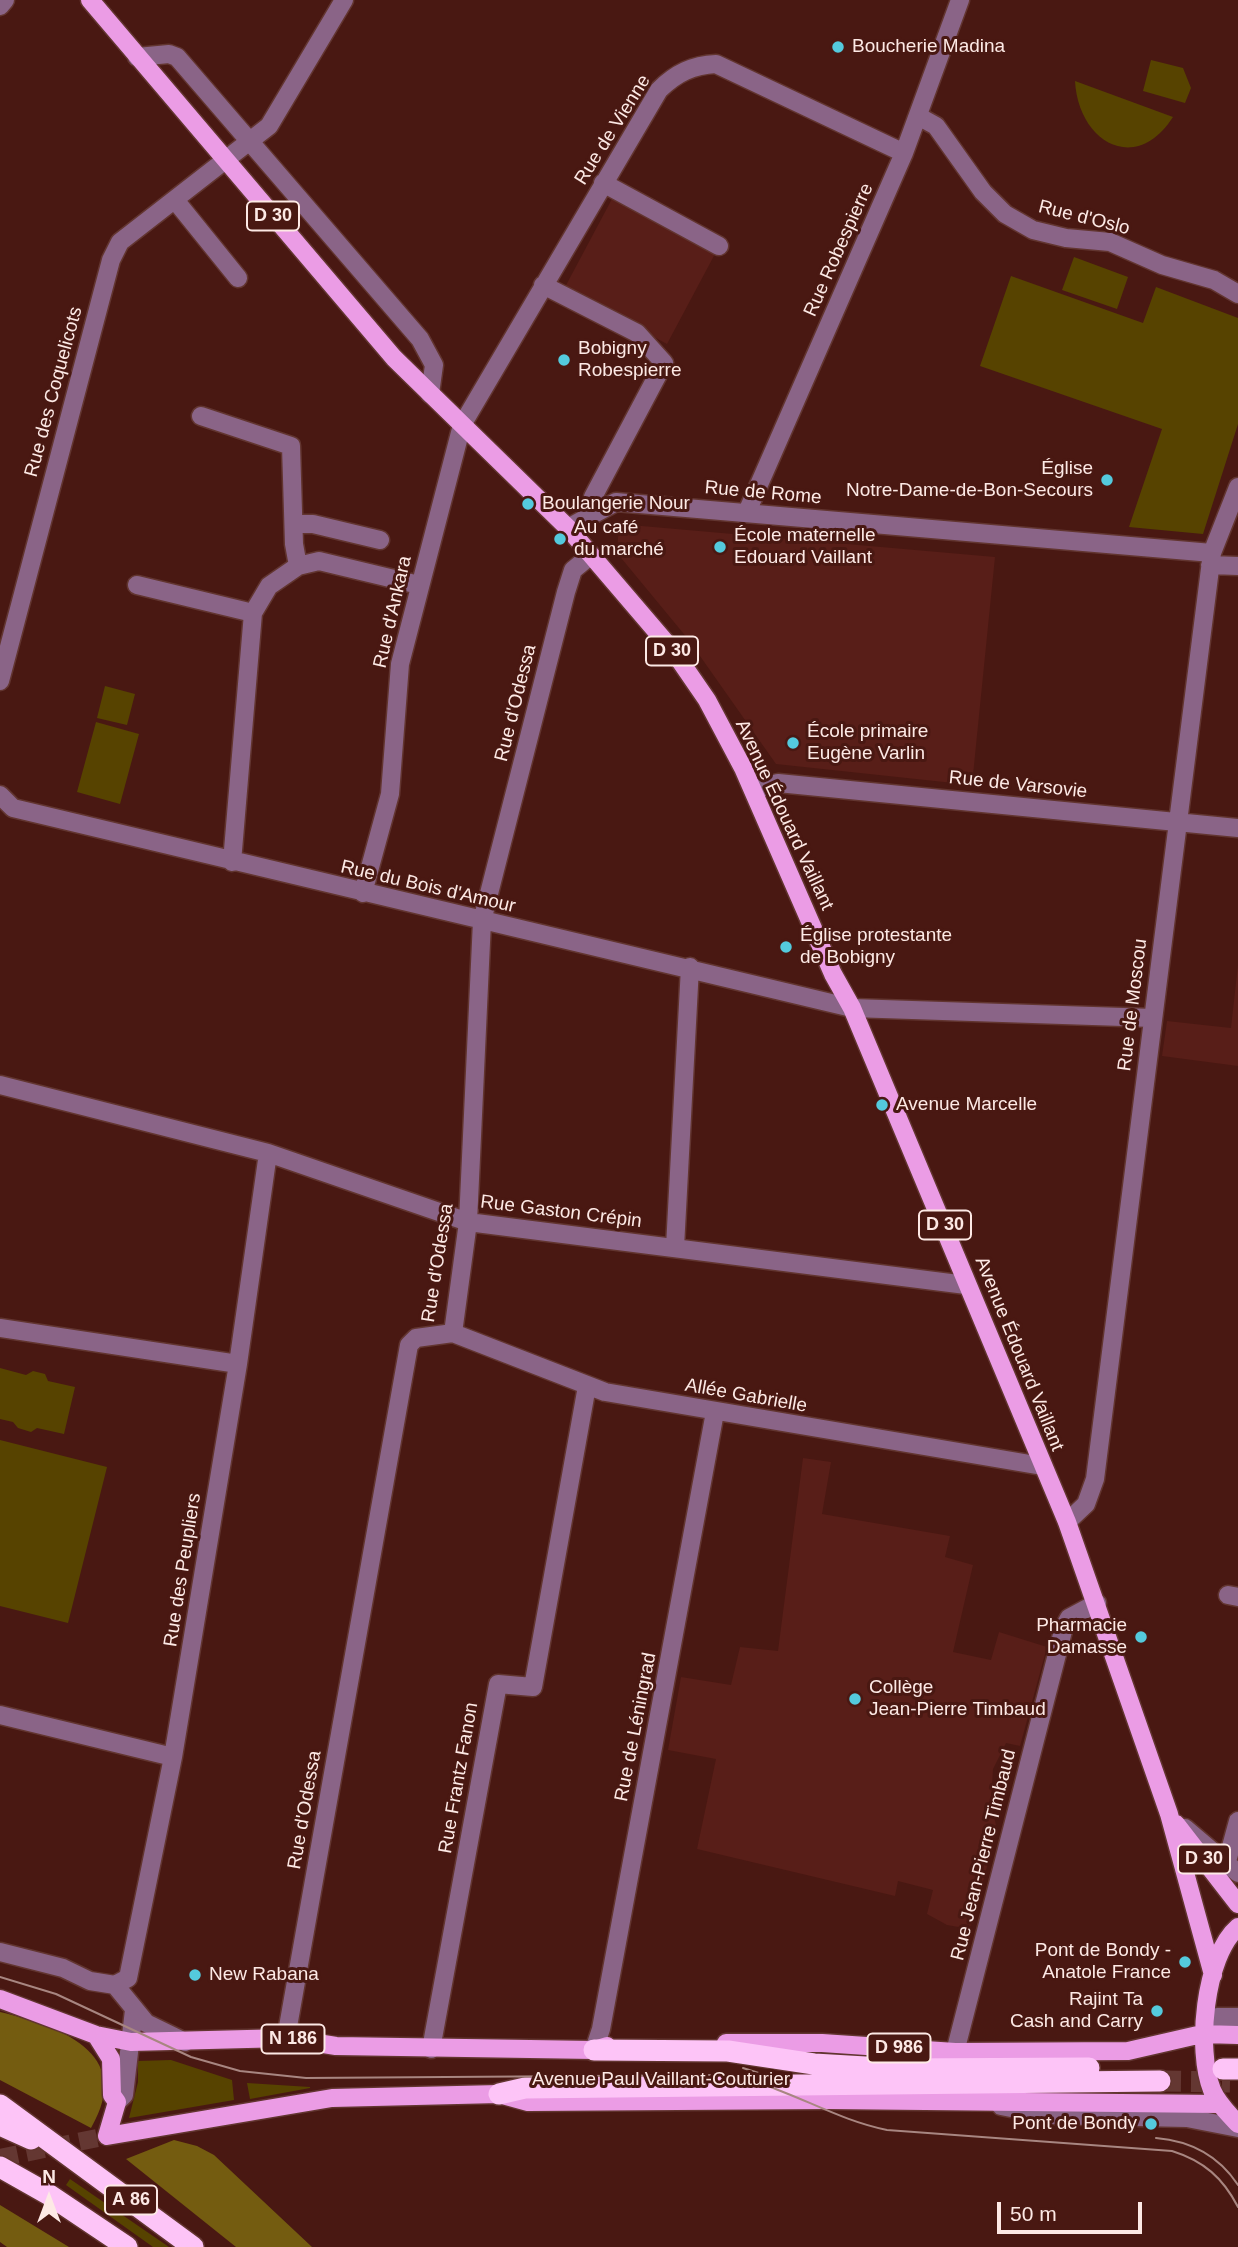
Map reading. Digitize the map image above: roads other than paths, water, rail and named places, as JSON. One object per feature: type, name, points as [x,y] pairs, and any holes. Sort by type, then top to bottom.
[{"type":"highway","points":[[499,2094],[551,2088],[1159,2075],[900,2069],[814,2064],[728,2052],[594,2050]]},
{"type":"highway","points":[[0,2105],[68,2155]]},
{"type":"highway","name":"A 86","points":[[0,2125],[68,2155],[193,2247]]},
{"type":"highway","name":"A 86","points":[[0,2167],[48,2194],[127,2247]]},
{"type":"main road","name":"Avenue Édouard Vaillant","points":[[90,0],[394,358],[568,528],[687,671],[707,700],[753,790],[833,974],[852,1008],[1067,1522],[1169,1814],[1213,1975]]},
{"type":"main road","name":"Avenue Édouard Vaillant","points":[[1169,1814],[1238,1904]]},
{"type":"main road","points":[[1238,1927],[1230,1934],[1213,1975],[1202,2034],[1211,2087],[1219,2104],[1238,2126]]},
{"type":"main road","name":"Avenue Paul Vaillant-Couturier","points":[[0,1999],[96,2035],[131,2042],[286,2038],[336,2046],[594,2050],[621,2042],[822,2043],[955,2052],[1128,2052],[1202,2034]]},
{"type":"main road","name":"D 986","points":[[1202,2034],[1238,2035]]},
{"type":"main road","points":[[96,2035],[111,2059],[112,2095],[117,2102]]},
{"type":"main road","name":"Avenue Paul Vaillant-Couturier","points":[[117,2102],[107,2136],[332,2098],[499,2094],[528,2102],[827,2100],[1219,2104]]},
{"type":"street","points":[[0,6],[5,0]]},
{"type":"street","name":"Rue des Coquelicots","points":[[0,681],[111,260],[120,242],[269,126],[344,0]]},
{"type":"street","name":"Rue Robespierre","points":[[747,512],[904,153],[960,0]]},
{"type":"street","points":[[137,57],[169,54],[177,57],[420,339],[434,365],[430,394]]},
{"type":"street","name":"Rue de Vienne","points":[[463,425],[603,183],[659,90],[672,77],[699,65],[716,64],[904,153]]},
{"type":"street","name":"Rue d'Oslo","points":[[918,116],[936,126],[983,192],[997,207],[1033,230],[1066,238],[1110,242],[1162,265],[1206,277],[1238,294]]},
{"type":"street","points":[[603,183],[719,246]]},
{"type":"street","points":[[175,200],[238,278]]},
{"type":"street","points":[[543,285],[636,333],[664,363],[593,497],[597,512]]},
{"type":"street","points":[[201,416],[291,446],[298,566]]},
{"type":"street","name":"Rue d'Ankara","points":[[363,893],[390,794],[400,664],[463,425]]},
{"type":"street","name":"Rue de Moscou","points":[[1067,1522],[1086,1504],[1095,1479],[1211,559],[1238,487]]},
{"type":"street","name":"Rue de Rome","points":[[568,528],[616,502],[747,512],[1211,559],[1238,566]]},
{"type":"street","points":[[294,524],[313,524],[380,540]]},
{"type":"street","name":"Rue d'Odessa","points":[[286,2038],[409,1345],[416,1338],[453,1333],[468,1222],[482,921],[566,592],[573,570],[590,556]]},
{"type":"street","points":[[232,862],[253,613],[269,586],[298,566],[319,561],[419,585]]},
{"type":"street","points":[[137,584],[253,613]]},
{"type":"street","name":"Rue de Varsovie","points":[[753,790],[778,783],[1238,828]]},
{"type":"street","name":"Rue du Bois d'Amour","points":[[0,795],[13,808],[482,921],[690,967],[852,1008]]},
{"type":"street","points":[[675,1247],[690,967]]},
{"type":"street","points":[[852,1008],[1153,1018]]},
{"type":"street","name":"Rue Gaston Crépin","points":[[0,1085],[268,1153],[468,1222],[966,1285]]},
{"type":"street","name":"Rue des Peupliers","points":[[115,1984],[128,1978],[173,1758],[238,1364],[268,1153]]},
{"type":"street","points":[[0,1328],[238,1364]]},
{"type":"street","name":"Allée Gabrielle","points":[[453,1333],[587,1386],[715,1412],[1042,1466]]},
{"type":"street","name":"Rue Frantz Fanon","points":[[431,2049],[498,1684],[533,1687],[587,1386]]},
{"type":"street","name":"Rue de Léningrad","points":[[594,2050],[601,2029],[715,1412]]},
{"type":"street","name":"Rue Jean-Pierre Timbaud","points":[[955,2052],[1064,1627],[1069,1618],[1097,1603]]},
{"type":"street","points":[[0,1715],[173,1758]]},
{"type":"street","points":[[1169,1814],[1232,1869]]},
{"type":"street","points":[[1232,1869],[1238,1821]]},
{"type":"street","points":[[0,1952],[63,1968],[90,1981],[115,1984]]},
{"type":"street","name":"Avenue Paul Vaillant-Couturier","points":[[115,1984],[146,2024],[185,2042]]},
{"type":"street","points":[[117,2102],[124,2095],[134,2010]]},
{"type":"street","points":[[1202,2034],[1217,2017],[1238,2017]]},
{"type":"street","points":[[988,2103],[1046,2115],[1187,2118],[1238,2126]]},
{"type":"tunnel","points":[[1160,2081],[1230,2082]]},
{"type":"tunnel","points":[[0,2158],[107,2136]]},
{"type":"tram line","points":[[0,1977],[56,1994],[191,2057],[240,2071],[306,2078],[726,2075],[747,2079],[846,2118],[887,2130],[1172,2151],[1203,2165],[1226,2187],[1238,2207]]},
{"type":"tram line","points":[[743,2068],[790,2083]]},
{"type":"tram line","points":[[1156,2138],[1181,2143],[1203,2152],[1222,2166],[1238,2185]]},
{"type":"place","name":"Boucherie Madina","points":[[838,47]]},
{"type":"place","name":"Bobigny Robespierre","points":[[564,360]]},
{"type":"place","name":"Église Notre-Dame-de-Bon-Secours","points":[[1107,480]]},
{"type":"place","name":"Boulangerie Nour","points":[[528,504]]},
{"type":"place","name":"Au café du marché","points":[[560,539]]},
{"type":"place","name":"École maternelle Edouard Vaillant","points":[[720,547]]},
{"type":"place","name":"École primaire Eugène Varlin","points":[[793,743]]},
{"type":"place","name":"Église protestante de Bobigny","points":[[786,947]]},
{"type":"place","name":"Avenue Marcelle","points":[[882,1105]]},
{"type":"place","name":"Pharmacie Damasse","points":[[1141,1637]]},
{"type":"place","name":"Collège Jean-Pierre Timbaud","points":[[855,1699]]},
{"type":"place","name":"Pont de Bondy - Anatole France","points":[[1185,1962]]},
{"type":"place","name":"New Rabana","points":[[195,1975]]},
{"type":"place","name":"Rajint Ta Cash and Carry","points":[[1157,2011]]},
{"type":"place","name":"Pont de Bondy","points":[[1151,2124]]}]
